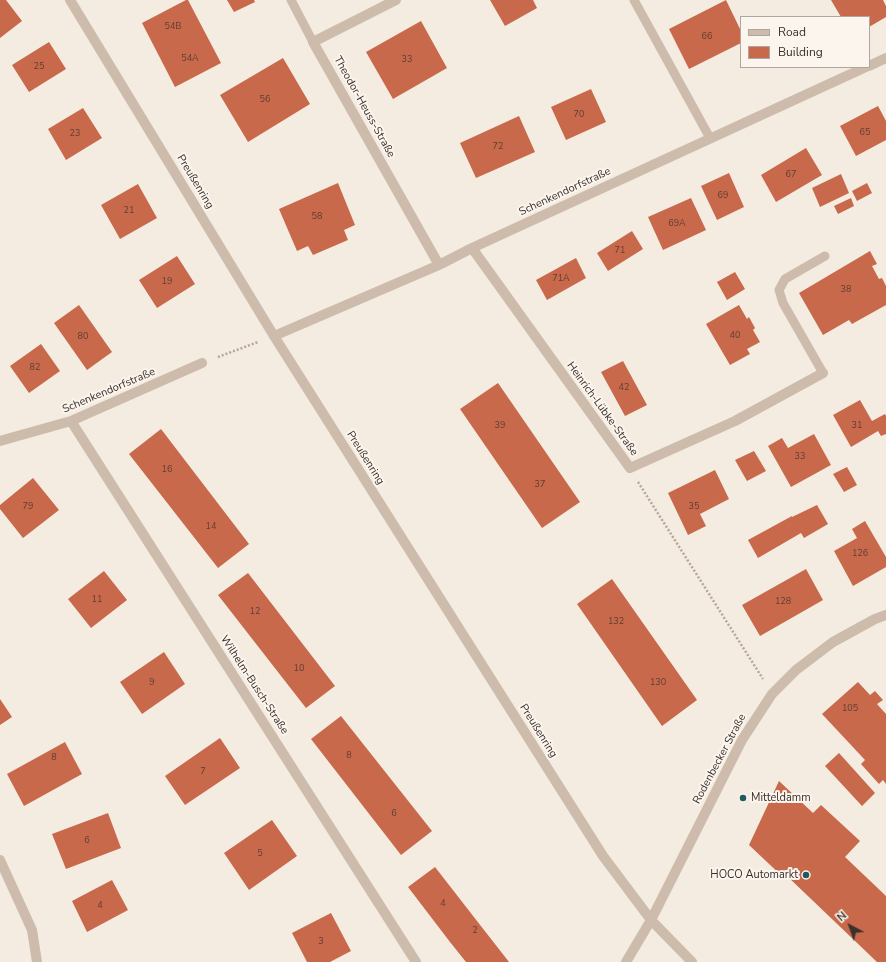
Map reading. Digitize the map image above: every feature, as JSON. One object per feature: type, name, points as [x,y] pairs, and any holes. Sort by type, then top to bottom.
[{"type":"street","name":"Preußenring","points":[[70,0],[274,336],[603,856],[651,920],[692,962]]},
{"type":"street","points":[[313,42],[396,0]]},
{"type":"street","name":"Theodor-Heuss-Straße","points":[[313,42],[439,265]]},
{"type":"street","points":[[870,66],[886,58]]},
{"type":"street","name":"Schenkendorfstraße","points":[[274,336],[439,265],[472,248],[864,68]]},
{"type":"street","name":"Heinrich-Lübke-Straße","points":[[472,248],[630,468],[735,421],[823,373]]},
{"type":"street","name":"Schenkendorfstraße","points":[[0,441],[71,421],[202,363]]},
{"type":"street","name":"Wilhelm-Busch-Straße","points":[[71,421],[416,962]]},
{"type":"street","name":"Rodenbecker Straße","points":[[651,920],[742,740],[772,694],[796,670],[833,642],[875,619],[886,615]]},
{"type":"street","points":[[0,860],[32,930],[37,962]]},
{"type":"street","points":[[626,962],[651,920]]},
{"type":"lane","points":[[291,0],[313,42]]},
{"type":"lane","points":[[634,0],[710,138]]},
{"type":"lane","points":[[823,373],[783,303],[779,290],[785,280],[825,256]]},
{"type":"path","points":[[202,363],[274,336]]},
{"type":"path","points":[[630,468],[772,694]]},
{"type":"building","points":[[0,0],[6,0],[22,21],[0,38]]},
{"type":"building","points":[[188,0],[221,63],[175,87],[142,23]]},
{"type":"building","points":[[227,0],[254,0],[255,2],[234,12]]},
{"type":"building","points":[[490,0],[533,0],[537,8],[505,26]]},
{"type":"building","points":[[726,0],[740,29],[740,44],[689,69],[669,29]]},
{"type":"building","points":[[831,0],[883,0],[886,6],[886,17],[870,26],[870,16],[840,16]]},
{"type":"building","points":[[421,21],[447,68],[393,99],[366,52]]},
{"type":"building","points":[[49,42],[66,69],[29,92],[12,65]]},
{"type":"building","points":[[283,58],[310,104],[248,142],[220,95]]},
{"type":"building","points":[[591,89],[606,122],[566,140],[551,107]]},
{"type":"building","points":[[878,106],[886,121],[886,140],[856,156],[840,126]]},
{"type":"building","points":[[83,108],[102,138],[66,160],[48,129]]},
{"type":"building","points":[[519,116],[535,152],[476,178],[460,143]]},
{"type":"building","points":[[806,148],[822,175],[776,202],[761,175]]},
{"type":"building","points":[[729,173],[744,207],[717,220],[701,186]]},
{"type":"building","points":[[841,174],[849,193],[820,207],[812,188]]},
{"type":"building","points":[[338,183],[355,225],[344,230],[348,240],[313,255],[308,246],[297,251],[279,209]]},
{"type":"building","points":[[867,183],[872,193],[857,201],[852,191]]},
{"type":"building","points":[[138,184],[157,218],[120,239],[101,205]]},
{"type":"building","points":[[691,198],[706,230],[663,250],[648,217]]},
{"type":"building","points":[[851,198],[854,206],[838,214],[834,206]]},
{"type":"building","points":[[632,231],[643,249],[608,271],[597,253]]},
{"type":"building","points":[[870,251],[877,264],[872,266],[879,279],[882,278],[886,286],[886,305],[852,324],[849,320],[823,335],[799,293]]},
{"type":"building","points":[[177,256],[195,284],[157,308],[139,280]]},
{"type":"building","points":[[576,258],[586,278],[547,300],[536,280]]},
{"type":"building","points":[[735,272],[745,289],[727,300],[717,282]]},
{"type":"building","points":[[79,305],[112,352],[87,370],[54,323]]},
{"type":"building","points":[[739,305],[747,319],[749,317],[755,328],[753,330],[760,342],[747,349],[750,354],[730,365],[706,324]]},
{"type":"building","points":[[41,344],[60,371],[29,393],[10,366]]},
{"type":"building","points":[[623,361],[647,405],[625,416],[601,372]]},
{"type":"building","points":[[498,383],[580,502],[542,528],[460,409]]},
{"type":"building","points":[[860,400],[872,421],[885,414],[886,434],[881,436],[878,431],[851,447],[833,415]]},
{"type":"building","points":[[161,429],[249,544],[218,568],[129,454]]},
{"type":"building","points":[[814,434],[831,465],[791,487],[768,446],[782,438],[788,448]]},
{"type":"building","points":[[754,451],[766,471],[747,481],[735,460]]},
{"type":"building","points":[[847,467],[857,485],[844,492],[833,474]]},
{"type":"building","points":[[715,470],[729,499],[700,514],[706,526],[688,535],[668,493]]},
{"type":"building","points":[[33,478],[59,510],[23,538],[0,509],[0,505]]},
{"type":"building","points":[[817,505],[828,524],[804,538],[801,533],[758,558],[748,540],[792,516]]},
{"type":"building","points":[[865,521],[886,557],[886,567],[853,586],[834,551],[857,538],[852,529]]},
{"type":"building","points":[[806,569],[823,600],[760,636],[742,605]]},
{"type":"building","points":[[104,571],[127,600],[91,628],[68,599]]},
{"type":"building","points":[[248,573],[335,686],[306,708],[218,595]]},
{"type":"building","points":[[612,579],[697,700],[662,726],[577,604]]},
{"type":"building","points":[[164,652],[185,684],[142,714],[120,682]]},
{"type":"building","points":[[858,682],[870,695],[875,691],[883,700],[877,704],[886,714],[886,784],[883,780],[879,784],[861,764],[865,760],[822,714]]},
{"type":"building","points":[[0,699],[12,717],[0,725]]},
{"type":"building","points":[[341,716],[432,831],[401,855],[311,739]]},
{"type":"building","points":[[220,738],[240,768],[185,805],[165,776]]},
{"type":"building","points":[[65,742],[82,774],[24,806],[7,774]]},
{"type":"building","points":[[839,753],[875,793],[862,806],[825,766]]},
{"type":"building","points":[[779,781],[813,813],[821,805],[860,841],[845,857],[886,896],[886,962],[877,962],[787,876],[785,879],[749,845]]},
{"type":"building","points":[[108,813],[121,848],[66,869],[52,834]]},
{"type":"building","points":[[272,820],[297,856],[249,890],[224,853]]},
{"type":"building","points":[[435,867],[509,962],[466,962],[450,942],[408,887]]},
{"type":"building","points":[[112,880],[128,910],[87,932],[72,901]]},
{"type":"building","points":[[331,913],[351,951],[330,962],[307,962],[292,933]]},
{"type":"place","name":"Mitteldamm","points":[[743,798]]},
{"type":"place","name":"HOCO Automarkt","points":[[806,875]]}]
